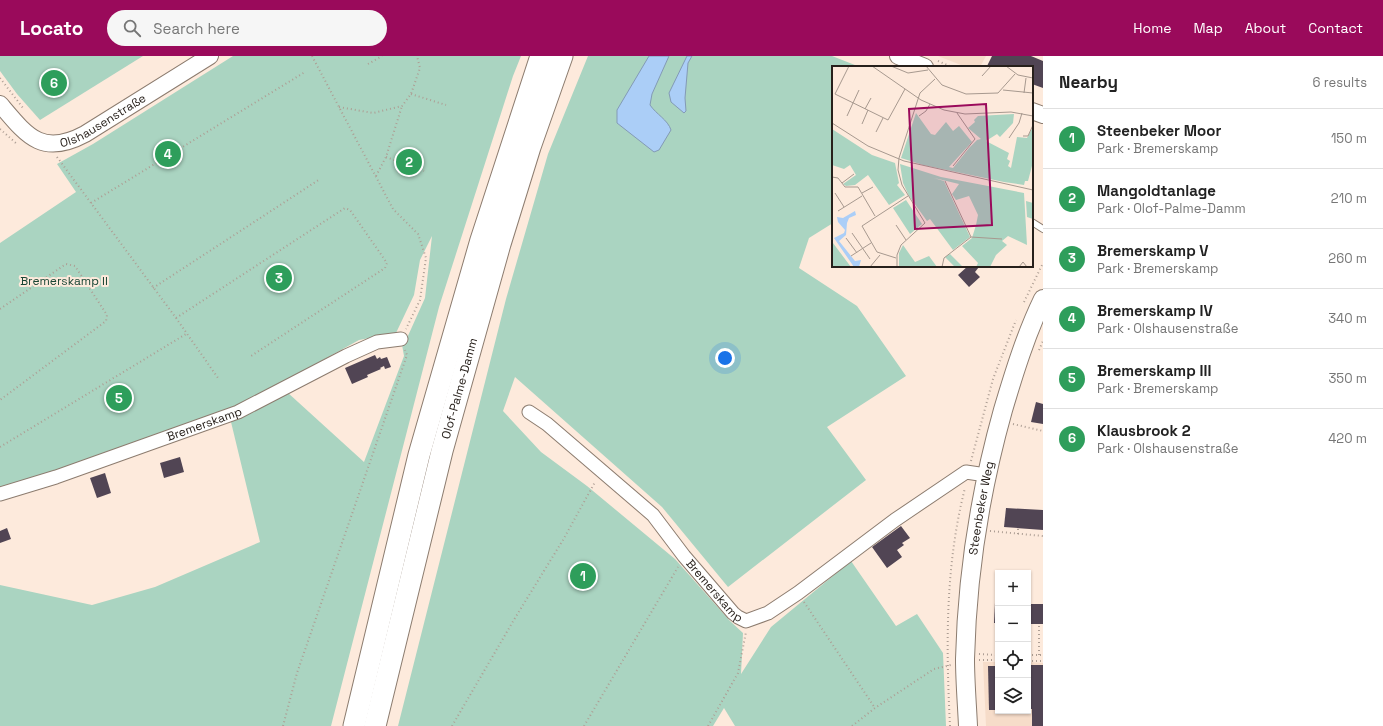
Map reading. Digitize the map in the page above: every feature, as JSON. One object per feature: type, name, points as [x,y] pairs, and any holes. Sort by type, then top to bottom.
[{"type":"highway","name":"Olof-Palme-Damm","points":[[354,726],[419,455],[481,240],[541,56]]},
{"type":"highway","name":"Olof-Palme-Damm","points":[[375,726],[442,451],[500,244],[530,147],[562,56]]},
{"type":"main road","name":"Steenbeker Weg","points":[[968,726],[975,658],[968,598],[974,541],[993,445],[1017,363],[1035,315],[1043,299]]},
{"type":"street","name":"Olshausenstraße","points":[[0,104],[18,125],[34,139],[47,143],[58,144],[72,141],[210,56]]},
{"type":"street","points":[[898,56],[923,66]]},
{"type":"street","points":[[1033,111],[1043,115]]},
{"type":"street","name":"Bremerskamp","points":[[0,494],[56,477],[238,412],[346,356],[377,342],[401,339]]},
{"type":"street","name":"Bremerskamp","points":[[529,412],[547,424],[653,515],[684,556],[733,613],[746,620],[768,613],[798,593],[895,520],[966,472],[986,475]]},
{"type":"lane","points":[[1033,223],[1043,229]]},
{"type":"path","points":[[283,726],[296,673],[407,355],[401,339],[420,300],[426,258],[418,234],[393,209],[312,56]]},
{"type":"path","points":[[368,64],[382,56]]},
{"type":"path","points":[[376,176],[386,157],[402,106],[411,94],[420,68],[417,56]]},
{"type":"path","points":[[91,203],[304,72]]},
{"type":"path","points":[[0,78],[26,111]]},
{"type":"path","points":[[411,94],[446,105]]},
{"type":"path","points":[[339,107],[373,113],[402,106]]},
{"type":"path","points":[[386,157],[424,171]]},
{"type":"path","points":[[63,164],[218,378]]},
{"type":"path","points":[[153,288],[320,179]]},
{"type":"path","points":[[176,318],[345,208],[350,210],[387,263],[385,268],[251,356]]},
{"type":"path","points":[[0,309],[66,264],[75,266],[107,315],[106,321],[0,400]]},
{"type":"path","points":[[0,447],[186,334]]},
{"type":"path","points":[[1037,355],[1043,341]]},
{"type":"path","points":[[1015,418],[1013,424],[1043,432]]},
{"type":"path","points":[[452,726],[602,472]]},
{"type":"path","points":[[1018,528],[1018,534]]},
{"type":"path","points":[[989,531],[1043,536]]},
{"type":"path","points":[[584,726],[684,556]]},
{"type":"path","points":[[798,593],[875,708]]},
{"type":"path","points":[[708,726],[738,673],[746,633],[746,620]]},
{"type":"path","points":[[1039,655],[1040,624]]},
{"type":"path","points":[[975,658],[980,647]]},
{"type":"path","points":[[852,726],[875,708],[934,669],[975,658],[995,655]]},
{"type":"path","points":[[1031,655],[1043,655]]},
{"type":"path","points":[[975,658],[995,660]]},
{"type":"path","points":[[1031,661],[1043,661]]},
{"type":"shaded area","points":[[938,56],[986,56],[981,66],[963,66]]},
{"type":"shaded area","points":[[983,662],[995,662],[995,714],[1031,714],[1031,662],[1043,663],[1043,726],[986,726]]},
{"type":"green space","points":[[0,56],[143,56],[40,120],[17,94],[0,71]]},
{"type":"green space","name":"Bremerskamp II","points":[[233,56],[521,56],[513,76],[439,307],[331,726],[0,726],[0,585],[92,605],[155,587],[260,542],[231,422],[287,392],[364,462],[404,356],[401,339],[407,338],[425,298],[432,236],[420,260],[414,295],[396,333],[359,340],[231,411],[0,490],[0,243],[76,192],[57,164],[93,144]]},
{"type":"green space","points":[[588,56],[832,56],[857,66],[832,66],[832,224],[809,238],[799,268],[857,306],[906,376],[827,427],[866,480],[728,587],[662,507],[515,377],[503,411],[541,452],[587,486],[675,559],[730,621],[743,633],[741,674],[771,627],[851,561],[896,626],[917,614],[943,653],[946,726],[735,726],[724,708],[713,726],[398,726],[506,299],[548,154]]},
{"type":"water","points":[[649,56],[669,56],[652,94],[650,105],[667,123],[671,130],[659,150],[654,152],[617,123],[617,110]]},
{"type":"water","points":[[687,56],[692,56],[688,63],[685,98],[686,111],[684,113],[671,102],[669,93]]},
{"type":"building","points":[[992,56],[1031,56],[1043,61],[1043,88],[1033,84],[1033,66],[987,66]]},
{"type":"building","points":[[967,267],[979,267],[975,272],[980,277],[969,287],[958,275]]},
{"type":"building","points":[[375,355],[377,359],[380,357],[381,359],[387,357],[391,367],[385,369],[384,366],[380,368],[381,369],[367,375],[368,377],[352,384],[345,368]]},
{"type":"building","points":[[1036,402],[1043,404],[1043,424],[1031,422]]},
{"type":"building","points":[[180,457],[184,472],[164,478],[160,463]]},
{"type":"building","points":[[105,473],[111,493],[97,498],[90,478]]},
{"type":"building","points":[[1006,508],[1043,510],[1043,530],[1004,527]]},
{"type":"building","points":[[901,526],[910,538],[902,543],[904,545],[897,550],[902,557],[887,568],[872,547]]},
{"type":"building","points":[[7,528],[11,539],[0,543],[0,531]]},
{"type":"building","points":[[1031,604],[1043,604],[1043,624],[1031,624]]},
{"type":"building","points":[[1031,665],[1043,665],[1043,726],[1032,726]]},
{"type":"building","points":[[988,666],[995,666],[995,710],[989,710]]},
{"type":"place","name":"Klausbrook 2","points":[[54,83]]},
{"type":"place","name":"Bremerskamp IV","points":[[168,154]]},
{"type":"place","name":"Mangoldtanlage","points":[[409,162]]},
{"type":"place","name":"Bremerskamp V","points":[[279,278]]},
{"type":"place","name":"Bremerskamp III","points":[[119,398]]},
{"type":"place","name":"Steenbeker Moor","points":[[583,576]]}]
